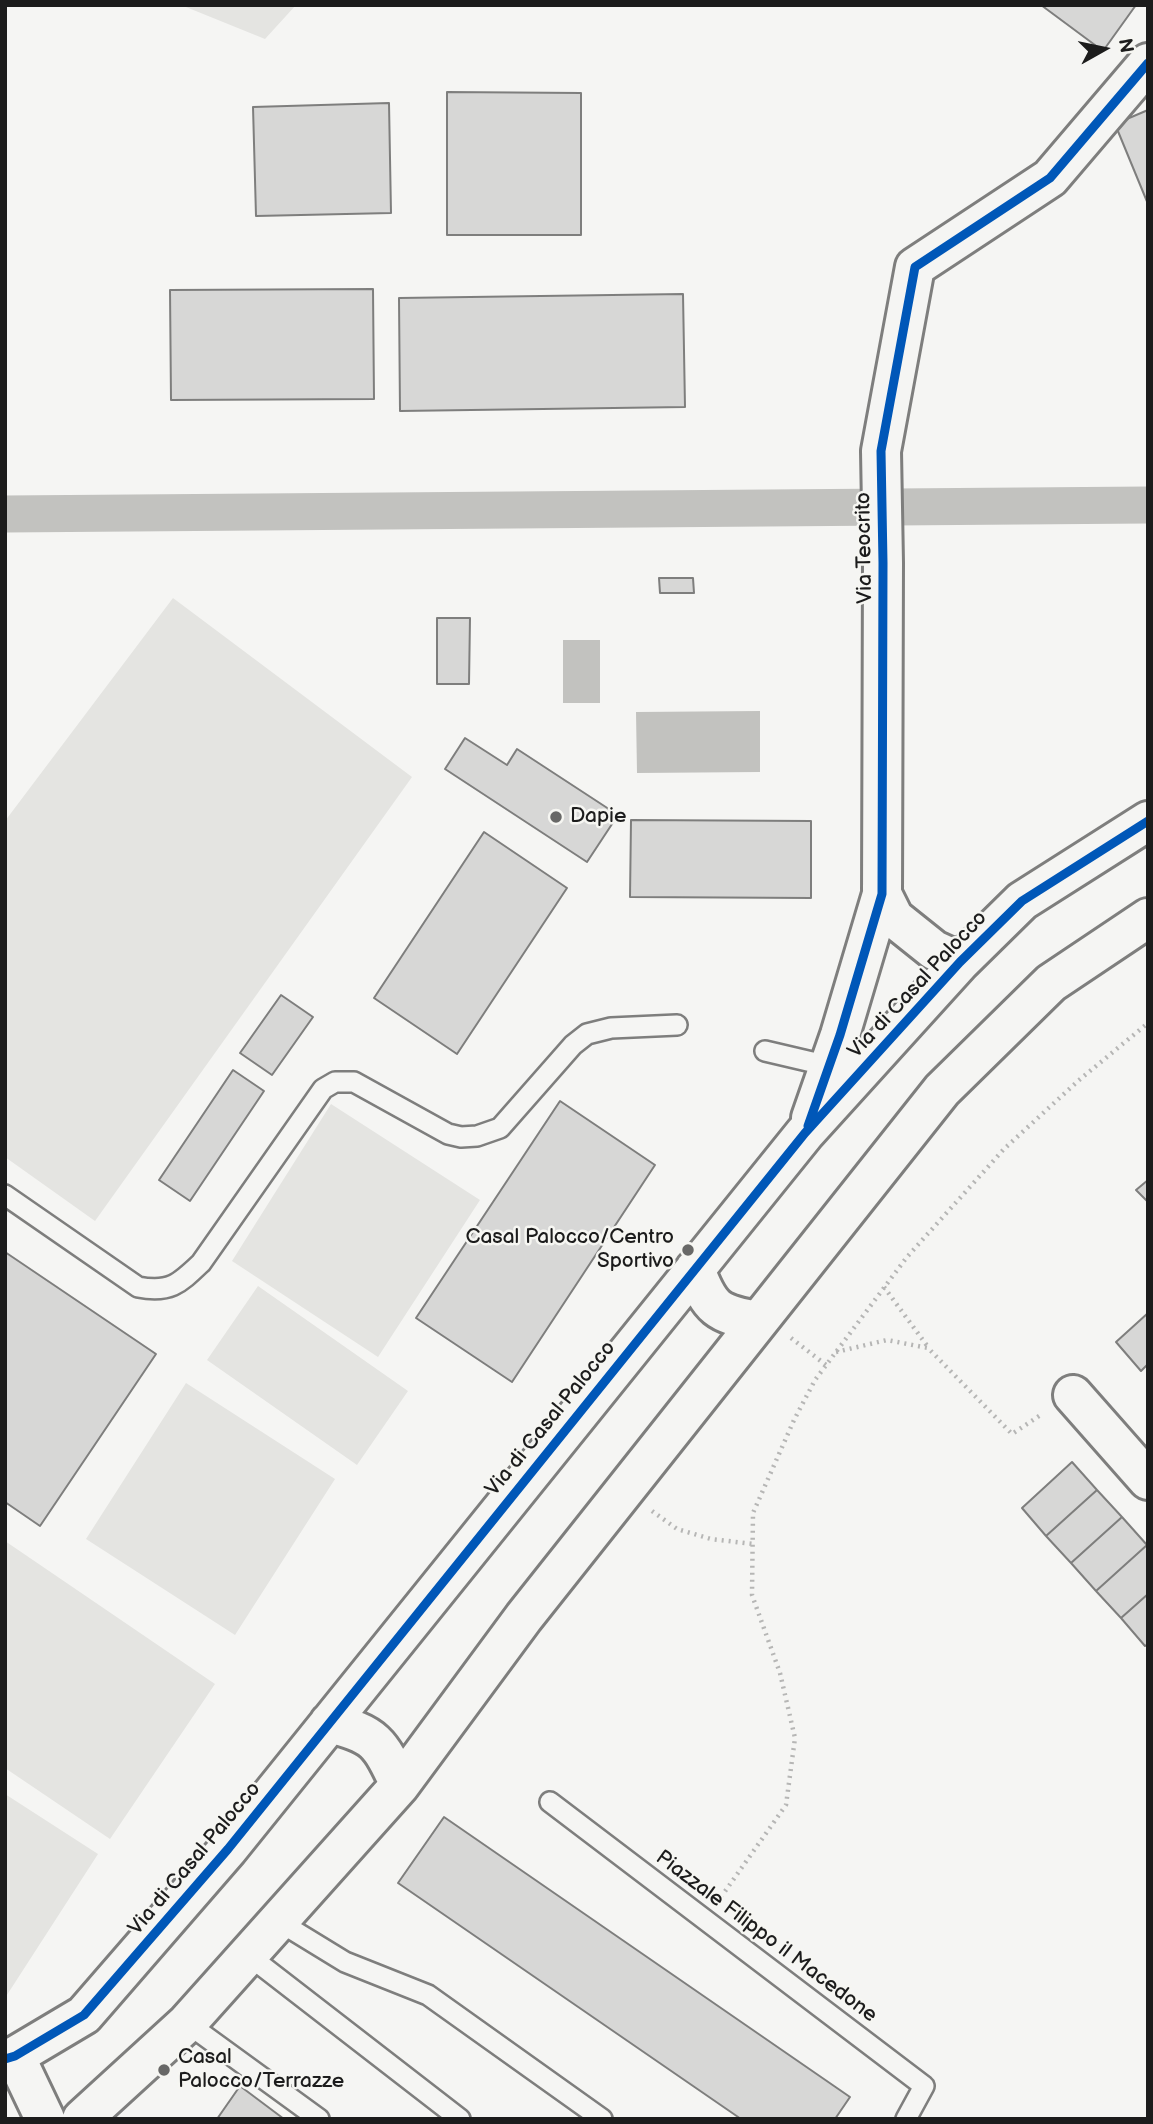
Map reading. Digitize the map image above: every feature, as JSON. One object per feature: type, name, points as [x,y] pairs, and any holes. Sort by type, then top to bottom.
[{"type":"street","name":"Via Teocrito","points":[[806,1133],[882,894],[881,451],[915,267],[1050,178],[1148,63]]},
{"type":"street","name":"Via di Casal Palocco","points":[[10,2057],[84,2015],[228,1849],[806,1133],[960,962],[1022,901],[1139,838]]},
{"type":"street","points":[[882,894],[894,918],[934,950],[960,962]]},
{"type":"street","points":[[82,2119],[187,2023],[400,1785],[524,1617],[942,1090],[1051,983],[1148,918]]},
{"type":"street","points":[[695,1269],[706,1298],[727,1316],[758,1321]]},
{"type":"street","points":[[1073,1395],[1148,1480]]},
{"type":"street","points":[[329,1723],[360,1730],[382,1748],[400,1785]]},
{"type":"street","points":[[10,2057],[45,2119]]},
{"type":"lane","points":[[5,1195],[138,1287],[152,1290],[177,1286],[201,1263],[323,1089],[335,1082],[354,1082],[448,1133],[461,1137],[477,1136],[499,1128],[573,1045],[587,1034],[611,1028],[677,1026]]},
{"type":"lane","points":[[765,1051],[829,1066]]},
{"type":"lane","name":"Piazzale Filippo il Macedone","points":[[550,1802],[924,2086],[905,2119]]},
{"type":"lane","points":[[278,1921],[345,1962],[428,1995],[602,2119]]},
{"type":"lane","points":[[248,1955],[460,2119]]},
{"type":"lane","points":[[187,2023],[319,2119]]},
{"type":"path","points":[[705,1920],[786,1805],[795,1738],[780,1673],[752,1595],[752,1513],[815,1380],[907,1257],[1004,1149],[1148,1023]]},
{"type":"path","points":[[884,1287],[928,1348],[1012,1434],[1073,1395]]},
{"type":"path","points":[[835,1352],[887,1340],[928,1348]]},
{"type":"shaded area","points":[[181,5],[296,5],[265,39]]},
{"type":"shaded area","points":[[173,598],[412,777],[95,1221],[5,1157],[5,821]]},
{"type":"shaded area","points":[[563,640],[600,640],[600,703],[563,703]]},
{"type":"shaded area","points":[[760,711],[760,772],[637,773],[636,712]]},
{"type":"shaded area","points":[[331,1104],[480,1200],[378,1357],[232,1261]]},
{"type":"shaded area","points":[[258,1286],[408,1391],[357,1465],[207,1360]]},
{"type":"shaded area","points":[[186,1383],[335,1479],[235,1635],[86,1539]]},
{"type":"shaded area","points":[[5,1541],[215,1684],[110,1839],[5,1768]]},
{"type":"shaded area","points":[[5,1794],[98,1854],[5,1998]]},
{"type":"building","points":[[1041,5],[1136,5],[1103,51]]},
{"type":"building","points":[[447,92],[581,93],[581,235],[447,235]]},
{"type":"building","points":[[389,103],[391,213],[256,216],[253,107]]},
{"type":"building","points":[[1148,110],[1148,204],[1115,124]]},
{"type":"building","points":[[373,289],[374,399],[171,400],[170,290]]},
{"type":"building","points":[[683,294],[685,407],[400,411],[399,298]]},
{"type":"building","points":[[659,578],[693,578],[694,593],[660,593]]},
{"type":"building","points":[[437,618],[470,618],[469,684],[437,684]]},
{"type":"building","points":[[465,738],[507,765],[517,749],[618,815],[587,862],[445,769]]},
{"type":"building","points":[[631,820],[811,821],[811,898],[630,897]]},
{"type":"building","points":[[484,832],[567,888],[457,1054],[374,998]]},
{"type":"building","points":[[281,995],[313,1017],[272,1075],[240,1053]]},
{"type":"building","points":[[233,1070],[264,1091],[190,1201],[159,1180]]},
{"type":"building","points":[[560,1101],[655,1165],[512,1382],[416,1318]]},
{"type":"building","points":[[1148,1180],[1148,1202],[1136,1190]]},
{"type":"building","points":[[5,1252],[156,1354],[40,1526],[5,1502]]},
{"type":"building","points":[[1148,1313],[1148,1364],[1141,1371],[1116,1342]]},
{"type":"building","points":[[1072,1462],[1097,1490],[1046,1536],[1022,1508]]},
{"type":"building","points":[[1097,1490],[1122,1517],[1071,1563],[1046,1536]]},
{"type":"building","points":[[1122,1517],[1147,1545],[1096,1591],[1071,1563]]},
{"type":"building","points":[[1147,1545],[1148,1594],[1121,1618],[1096,1591]]},
{"type":"building","points":[[1148,1594],[1148,1644],[1145,1646],[1121,1618]]},
{"type":"building","points":[[444,1817],[850,2097],[835,2119],[741,2119],[398,1883]]},
{"type":"building","points":[[240,2086],[284,2119],[217,2119]]},
{"type":"waterway","points":[[5,514],[1148,505]]},
{"type":"cycle path","points":[[808,1126],[840,1035],[882,894],[881,451],[915,267],[1050,178],[1148,63]]},
{"type":"cycle path","points":[[5,2059],[15,2056],[84,2015],[228,1849],[805,1133],[960,962],[1022,901],[1148,821]]},
{"type":"place","name":"Dapie","points":[[556,817]]},
{"type":"place","name":"Casal Palocco/Centro Sportivo","points":[[688,1250]]},
{"type":"place","name":"Casal Palocco/Terrazze","points":[[164,2070]]}]
